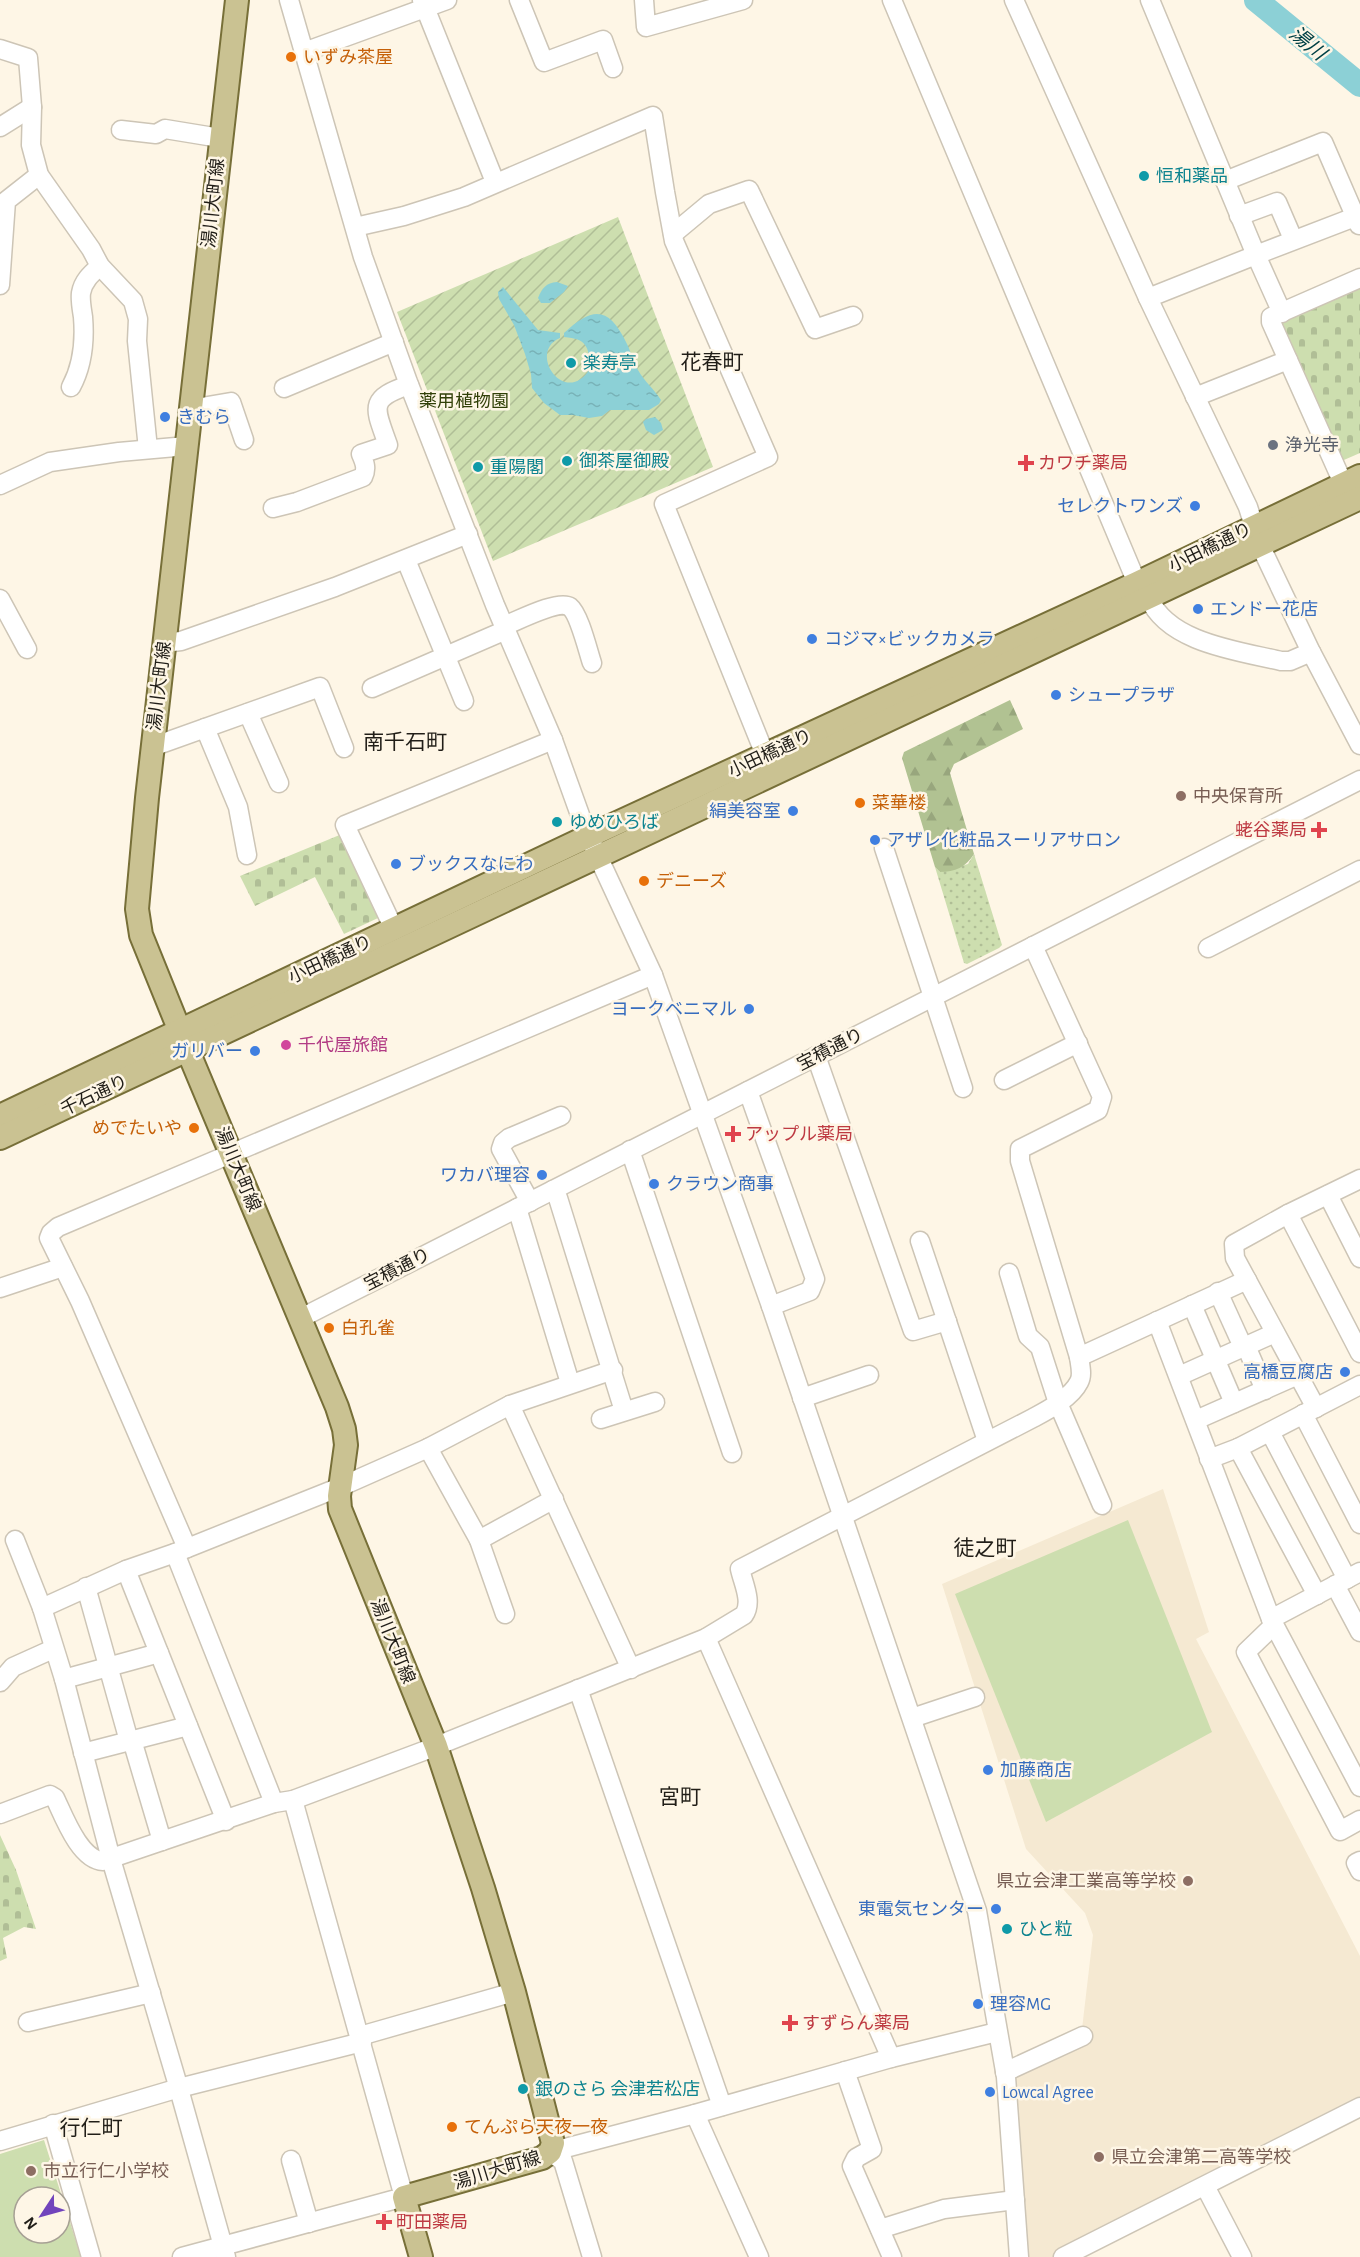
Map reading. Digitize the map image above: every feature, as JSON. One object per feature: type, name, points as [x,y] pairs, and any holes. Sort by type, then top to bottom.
[{"type":"main road","name":"湯川大町線","points":[[237,0],[152,747],[136,909],[141,935],[301,1318],[344,1429],[346,1445],[339,1496],[343,1518],[436,1746],[483,1888],[514,1992],[553,2143],[550,2152],[542,2158],[405,2197]]},
{"type":"main road","name":"小田橋通り","points":[[179,1030],[394,929],[593,846],[1143,591],[1257,535],[1351,480]]},
{"type":"main road","name":"小田橋通り","points":[[1257,535],[1360,498]]},
{"type":"main road","name":"小田橋通り","points":[[188,1051],[593,846]]},
{"type":"main road","name":"千石通り","points":[[0,1116],[179,1030]]},
{"type":"main road","name":"千石通り","points":[[0,1138],[188,1051]]},
{"type":"main road","points":[[405,2197],[421,2257]]},
{"type":"street","points":[[289,0],[363,257],[409,385],[505,628],[553,740],[593,846],[653,975],[771,1306],[977,1911],[1005,2072],[1018,2257]]},
{"type":"street","points":[[304,52],[423,4],[447,0]]},
{"type":"street","points":[[519,0],[544,62],[603,39],[613,68]]},
{"type":"street","points":[[644,0],[646,27],[743,0]]},
{"type":"street","points":[[892,0],[1143,591],[1158,615],[1192,638],[1281,661],[1290,661],[1311,652]]},
{"type":"street","points":[[1014,0],[1148,298],[1248,507],[1257,535],[1311,652],[1360,745]]},
{"type":"street","points":[[1150,0],[1239,216],[1282,313]]},
{"type":"street","points":[[423,4],[495,182]]},
{"type":"street","points":[[0,49],[28,58],[32,106],[31,146],[39,175],[91,249],[100,266],[132,301],[138,319],[137,341],[148,449]]},
{"type":"street","points":[[0,127],[32,106]]},
{"type":"street","points":[[355,227],[404,216],[448,202],[653,116],[673,234],[768,457],[664,504],[769,765]]},
{"type":"street","points":[[121,130],[156,134],[165,129],[220,138]]},
{"type":"street","points":[[1148,298],[1293,240],[1358,219],[1323,142],[1225,181]]},
{"type":"street","points":[[0,285],[6,201],[39,175]]},
{"type":"street","points":[[673,234],[710,204],[749,190],[815,329],[853,316]]},
{"type":"street","points":[[1239,216],[1277,202],[1293,240]]},
{"type":"street","points":[[71,387],[78,375],[82,355],[81,293],[87,277],[100,266]]},
{"type":"street","points":[[1351,480],[1288,360],[1271,322],[1271,317],[1360,279]]},
{"type":"street","points":[[284,388],[394,342]]},
{"type":"street","points":[[1195,397],[1288,360]]},
{"type":"street","points":[[273,508],[297,502],[363,477],[366,465],[361,454],[388,445],[376,412],[378,404],[389,392],[409,385]]},
{"type":"street","points":[[190,409],[231,402],[244,440]]},
{"type":"street","points":[[0,485],[50,462],[187,446]]},
{"type":"street","points":[[164,643],[181,641],[406,560],[468,534]]},
{"type":"street","points":[[406,560],[464,701]]},
{"type":"street","points":[[0,599],[27,650]]},
{"type":"street","points":[[372,688],[551,607],[563,604],[575,614],[592,663]]},
{"type":"street","points":[[152,747],[320,687],[344,748]]},
{"type":"street","points":[[248,713],[279,783]]},
{"type":"street","points":[[205,728],[238,807],[247,855]]},
{"type":"street","points":[[394,929],[345,825],[553,740]]},
{"type":"street","name":"宝積通り","points":[[301,1318],[1360,780]]},
{"type":"street","points":[[884,848],[963,1088]]},
{"type":"street","points":[[1208,948],[1360,870]]},
{"type":"street","points":[[0,1814],[50,1796],[56,1798],[82,1848],[91,1858],[99,1861],[226,1821],[274,1803],[293,1800],[436,1746],[706,1638],[747,1611],[749,1604],[740,1569],[841,1515],[1033,1419],[1058,1403],[1080,1381],[1079,1357],[1020,1161],[1020,1149],[1098,1110],[1102,1097],[1033,946]]},
{"type":"street","points":[[274,1803],[181,1550],[80,1300],[49,1238],[51,1233],[58,1227],[653,975]]},
{"type":"street","points":[[1004,1080],[1078,1043]]},
{"type":"street","points":[[816,1056],[913,1330],[948,1321]]},
{"type":"street","points":[[748,1091],[815,1279],[810,1290],[771,1306]]},
{"type":"street","points":[[561,1116],[509,1138],[503,1143],[501,1149],[524,1205],[570,1383]]},
{"type":"street","points":[[630,1150],[732,1453]]},
{"type":"street","points":[[1360,1179],[1288,1214],[1234,1244],[1233,1253],[1298,1375],[1310,1411],[1360,1524]]},
{"type":"street","points":[[553,1190],[558,1198],[624,1411]]},
{"type":"street","points":[[1328,1195],[1360,1258]]},
{"type":"street","points":[[1288,1214],[1353,1322],[1360,1353]]},
{"type":"street","points":[[920,1240],[987,1441]]},
{"type":"street","points":[[0,1288],[63,1267]]},
{"type":"street","points":[[1009,1274],[1028,1336],[1040,1347],[1058,1403],[1102,1505]]},
{"type":"street","points":[[1079,1357],[1247,1280]]},
{"type":"street","points":[[1218,1292],[1265,1390]]},
{"type":"street","points":[[1192,1305],[1234,1403]]},
{"type":"street","points":[[1157,1321],[1273,1622],[1360,1786]]},
{"type":"street","points":[[1179,1376],[1275,1333]]},
{"type":"street","points":[[42,1608],[126,1570],[340,1487],[428,1448],[510,1405],[613,1370]]},
{"type":"street","points":[[802,1398],[869,1375]]},
{"type":"street","points":[[1196,1420],[1298,1375]]},
{"type":"street","points":[[1209,1459],[1238,1448],[1360,1384]]},
{"type":"street","points":[[601,1419],[655,1402]]},
{"type":"street","points":[[510,1405],[631,1669]]},
{"type":"street","points":[[1270,1432],[1348,1579],[1360,1632]]},
{"type":"street","points":[[428,1448],[479,1540],[505,1614]]},
{"type":"street","points":[[1238,1448],[1317,1595]]},
{"type":"street","points":[[479,1540],[554,1499]]},
{"type":"street","points":[[15,1540],[42,1608],[64,1680],[111,1858],[224,2252]]},
{"type":"street","points":[[126,1570],[226,1821]]},
{"type":"street","points":[[1348,1579],[1273,1622],[1246,1652],[1340,1831],[1360,1820]]},
{"type":"street","points":[[86,1587],[108,1667],[162,1841]]},
{"type":"street","points":[[706,1638],[891,2058]]},
{"type":"street","points":[[0,1682],[13,1667],[53,1649]]},
{"type":"street","points":[[64,1680],[159,1653]]},
{"type":"street","points":[[578,1689],[722,2106]]},
{"type":"street","points":[[912,1718],[975,1697]]},
{"type":"street","points":[[83,1753],[188,1726]]},
{"type":"street","points":[[183,2257],[224,2252],[309,2223],[405,2197],[293,1800]]},
{"type":"street","points":[[1360,1861],[1356,1863],[1360,1871]]},
{"type":"street","points":[[0,2141],[178,2088],[361,2039],[514,1992]]},
{"type":"street","points":[[28,2022],[151,1993]]},
{"type":"street","points":[[550,2152],[695,2114],[891,2058],[998,2032]]},
{"type":"street","points":[[1005,2072],[1083,2036]]},
{"type":"street","points":[[845,2071],[872,2149],[856,2158],[852,2166],[892,2257]]},
{"type":"street","points":[[1076,2254],[1360,2107]]},
{"type":"street","points":[[695,2114],[759,2257]]},
{"type":"street","points":[[53,2124],[92,2257]]},
{"type":"street","points":[[550,2152],[563,2161],[592,2257]]},
{"type":"street","points":[[291,2160],[309,2223]]},
{"type":"street","points":[[1205,2186],[1242,2257]]},
{"type":"street","points":[[880,2229],[944,2209],[1015,2200]]},
{"type":"shaded area","name":"県立会津工業高等学校","points":[[1163,1489],[1209,1632],[1196,1639],[1360,1956],[1360,2104],[1058,2257],[1026,2257],[1008,2061],[1082,2029],[1093,1935],[1085,1913],[1026,1849],[942,1584]]},
{"type":"green space","name":"薬用植物園","points":[[618,217],[713,467],[493,561],[397,312]]},
{"type":"green space","points":[[1360,284],[1360,453],[1337,463],[1276,320]]},
{"type":"green space","points":[[1010,700],[1023,729],[954,764],[950,773],[974,854],[960,868],[940,872],[935,867],[902,758],[904,752]]},
{"type":"green space","points":[[342,834],[378,918],[344,934],[315,877],[255,906],[240,876]]},
{"type":"green space","points":[[974,854],[1002,945],[967,964],[964,963],[935,867],[940,872],[968,864]]},
{"type":"green space","points":[[1128,1520],[1212,1732],[1046,1822],[955,1594]]},
{"type":"green space","points":[[0,1835],[16,1870],[36,1929],[24,1927],[3,1938],[7,1958],[0,1961]]},
{"type":"green space","points":[[44,2140],[58,2185],[12,2185],[12,2245],[72,2245],[72,2229],[81,2257],[0,2257],[0,2154]]},
{"type":"water","points":[[557,282],[568,286],[550,303],[541,303],[538,298],[543,289]]},
{"type":"water","points":[[503,287],[538,330],[560,333],[560,338],[551,345],[547,354],[548,365],[553,374],[561,380],[571,383],[581,379],[591,367],[585,345],[578,340],[564,337],[564,333],[584,318],[600,314],[614,322],[638,370],[661,400],[659,404],[649,410],[610,410],[602,416],[589,418],[560,415],[544,403],[532,388],[531,374],[525,354],[514,325],[499,299],[498,292]]},
{"type":"water","points":[[655,417],[661,423],[663,430],[654,435],[646,430],[643,422]]},
{"type":"waterway","name":"湯川","points":[[1256,0],[1360,85]]},
{"type":"place","name":"いずみ茶屋","points":[[291,57]]},
{"type":"place","name":"恒和薬品","points":[[1144,176]]},
{"type":"place","name":"楽寿亭","points":[[571,363]]},
{"type":"place","name":"きむら","points":[[165,417]]},
{"type":"place","name":"浄光寺","points":[[1273,445]]},
{"type":"place","name":"御茶屋御殿","points":[[567,461]]},
{"type":"place","name":"カワチ薬局","points":[[1026,463]]},
{"type":"place","name":"重陽閣","points":[[478,467]]},
{"type":"place","name":"セレクトワンズ","points":[[1195,506]]},
{"type":"place","name":"エンドー花店","points":[[1198,609]]},
{"type":"place","name":"コジマ×ビックカメラ","points":[[812,639]]},
{"type":"place","name":"シュープラザ","points":[[1056,695]]},
{"type":"place","name":"中央保育所","points":[[1181,796]]},
{"type":"place","name":"菜華楼","points":[[860,803]]},
{"type":"place","name":"絹美容室","points":[[793,811]]},
{"type":"place","name":"ゆめひろば","points":[[557,822]]},
{"type":"place","name":"蛯谷薬局","points":[[1319,830]]},
{"type":"place","name":"アザレ化粧品スーリアサロン","points":[[875,840]]},
{"type":"place","name":"ブックスなにわ","points":[[396,864]]},
{"type":"place","name":"デニーズ","points":[[644,881]]},
{"type":"place","name":"ヨークベニマル","points":[[749,1009]]},
{"type":"place","name":"千代屋旅館","points":[[286,1045]]},
{"type":"place","name":"ガリバー","points":[[255,1051]]},
{"type":"place","name":"めでたいや","points":[[194,1128]]},
{"type":"place","name":"アップル薬局","points":[[733,1134]]},
{"type":"place","name":"ワカバ理容","points":[[542,1175]]},
{"type":"place","name":"クラウン商事","points":[[654,1184]]},
{"type":"place","name":"白孔雀","points":[[329,1328]]},
{"type":"place","name":"高橋豆腐店","points":[[1345,1372]]},
{"type":"place","name":"加藤商店","points":[[988,1770]]},
{"type":"place","name":"県立会津工業高等学校","points":[[1188,1881]]},
{"type":"place","name":"東電気センター","points":[[996,1909]]},
{"type":"place","name":"ひと粒","points":[[1007,1929]]},
{"type":"place","name":"理容MG","points":[[978,2004]]},
{"type":"place","name":"すずらん薬局","points":[[790,2023]]},
{"type":"place","name":"銀のさら 会津若松店","points":[[523,2089]]},
{"type":"place","name":"Lowcal Agree","points":[[990,2092]]},
{"type":"place","name":"てんぷら天夜一夜","points":[[452,2127]]},
{"type":"place","name":"県立会津第二高等学校","points":[[1099,2157]]},
{"type":"place","name":"市立行仁小学校","points":[[31,2171]]},
{"type":"place","name":"町田薬局","points":[[384,2222]]},
{"type":"district","name":"花春町","points":[[712,362]]},
{"type":"district","name":"南千石町","points":[[405,742]]},
{"type":"district","name":"徒之町","points":[[985,1548]]},
{"type":"district","name":"宮町","points":[[680,1797]]},
{"type":"district","name":"行仁町","points":[[91,2128]]}]
